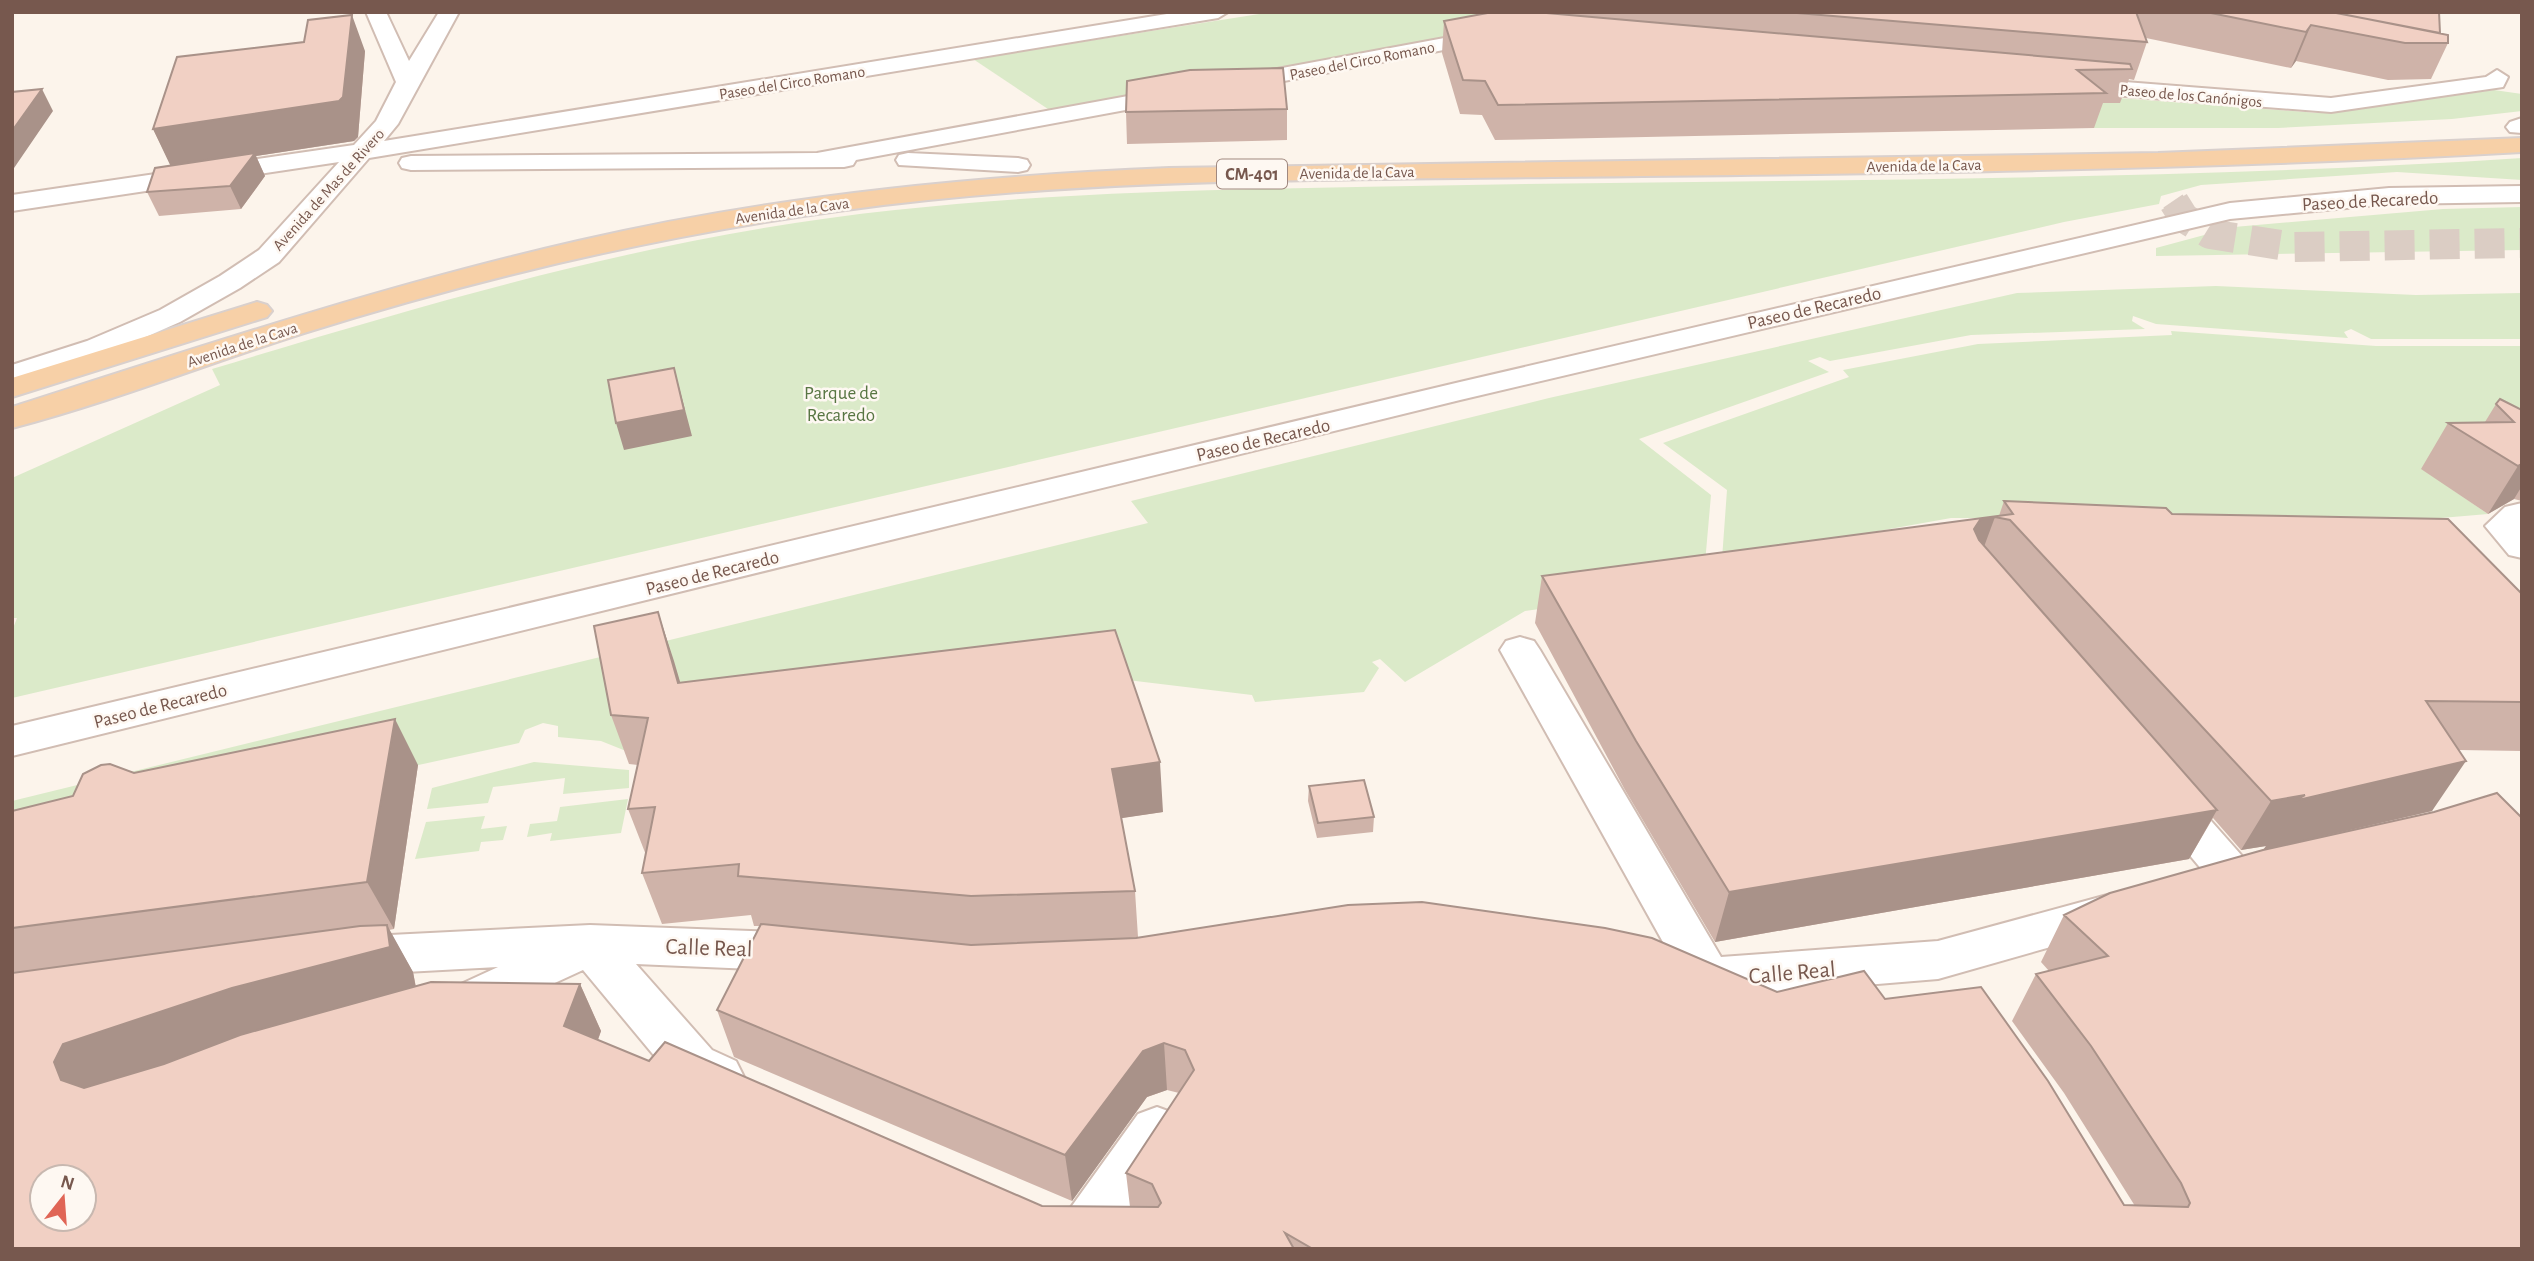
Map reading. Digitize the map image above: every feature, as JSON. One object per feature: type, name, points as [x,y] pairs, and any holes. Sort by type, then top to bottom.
[{"type":"main road","name":"Avenida de la Cava","points":[[301,299],[542,237],[698,205],[915,174],[1018,164],[1230,155],[2144,142],[2521,131]]},
{"type":"main road","name":"Avenida de la Cava","points":[[12,418],[435,284],[522,262],[631,237],[746,216],[965,188],[1131,177],[1286,173],[2177,162],[2521,131]]},
{"type":"main road","name":"Avenida de la Cava","points":[[12,388],[275,306]]},
{"type":"street","points":[[376,12],[407,82]]},
{"type":"street","name":"Avenida de Mas de Rivero","points":[[12,375],[98,347],[170,316],[269,256],[365,151],[394,112],[407,82],[449,12]]},
{"type":"street","name":"Paseo del Circo Romano","points":[[12,203],[365,151],[1218,12]]},
{"type":"street","name":"Paseo del Circo Romano","points":[[818,160],[1512,33]]},
{"type":"street","points":[[2457,68],[2513,81]]},
{"type":"street","name":"Paseo de los Canónigos","points":[[2057,83],[2251,101],[2331,105],[2513,81]]},
{"type":"street","points":[[365,151],[387,163],[899,159],[1018,164]]},
{"type":"street","points":[[2214,190],[2396,177],[2483,180],[2522,191]]},
{"type":"street","name":"Paseo de Recaredo","points":[[12,741],[1487,385],[2217,213],[2341,199],[2522,191]]},
{"type":"street","points":[[2522,513],[2516,514],[2502,526],[2522,547]]},
{"type":"street","points":[[1520,650],[1708,978]]},
{"type":"street","name":"Calle Real","points":[[1645,964],[1708,978],[1938,960],[2213,884],[2145,774]]},
{"type":"street","points":[[424,1016],[477,1001],[590,944],[694,1066],[757,1094]]},
{"type":"street","name":"Calle Real","points":[[305,962],[387,951],[590,944],[749,947],[844,956]]},
{"type":"street","points":[[1938,960],[1968,1003]]},
{"type":"street","points":[[1088,1235],[1168,1115]]},
{"type":"green space","points":[[1272,12],[1588,12],[1054,113],[973,59]]},
{"type":"green space","points":[[2494,90],[2522,94],[2522,111],[2452,119],[2278,128],[2094,128],[2065,104],[2118,98],[2318,113]]},
{"type":"green space","name":"Parque de Recaredo","points":[[2522,158],[2522,180],[2397,172],[2201,185],[2161,196],[2159,204],[2064,222],[12,698],[12,631],[17,618],[12,618],[12,478],[220,385],[212,369],[466,295],[635,253],[807,221],[895,210],[1110,194],[2127,175],[2390,166]]},
{"type":"green space","points":[[2522,207],[2522,250],[2156,256],[2156,248],[2234,227],[2443,209]]},
{"type":"green space","points":[[2216,286],[2416,295],[2522,293],[2522,339],[2371,339],[2351,329],[2344,332],[2348,338],[2156,324],[2133,316],[2132,321],[2145,329],[1971,335],[1830,361],[1820,357],[1808,361],[1829,372],[1639,439],[1711,495],[1703,586],[1525,611],[1405,682],[1380,659],[1372,662],[1379,668],[1364,692],[1255,702],[1252,695],[1119,679],[626,751],[601,741],[558,737],[558,726],[543,723],[525,730],[519,743],[149,824],[12,866],[12,801],[1148,523],[1131,501],[1549,398],[2017,293]]},
{"type":"green space","points":[[2171,331],[2376,346],[2522,346],[2522,472],[2447,486],[2488,514],[2429,519],[1951,518],[1722,559],[1727,490],[1663,443],[1849,377],[1843,370],[1978,344],[2172,335]]},
{"type":"green space","points":[[534,762],[629,770],[629,788],[563,794],[565,778],[493,787],[488,803],[427,809],[432,788]]},
{"type":"green space","points":[[628,799],[621,833],[550,841],[552,833],[527,837],[530,824],[557,821],[560,807]]},
{"type":"green space","points":[[485,816],[481,829],[507,826],[503,840],[481,842],[479,851],[415,859],[426,822]]},
{"type":"building","points":[[1493,12],[1535,12],[2130,64],[2132,69],[2077,70],[2106,93],[1498,105],[1485,81],[1463,80],[1444,21]]},
{"type":"building","points":[[1785,12],[2136,12],[2147,42]]},
{"type":"building","points":[[2206,12],[2332,12],[2448,35],[2448,43],[2405,43],[2311,25],[2306,32]]},
{"type":"building","points":[[2331,12],[2439,12],[2440,33]]},
{"type":"building","points":[[352,15],[343,97],[339,101],[153,129],[177,57],[304,42],[308,20]]},
{"type":"building","points":[[1283,68],[1287,109],[1126,112],[1127,81],[1190,70]]},
{"type":"building","points":[[42,89],[12,131],[12,92]]},
{"type":"building","points":[[255,153],[230,186],[147,192],[155,168]]},
{"type":"building","points":[[674,368],[684,410],[616,423],[608,380]]},
{"type":"building","points":[[2500,399],[2522,410],[2522,464],[2518,466],[2448,423],[2514,422],[2496,404]]},
{"type":"building","points":[[2004,501],[2166,508],[2172,514],[2448,519],[2522,594],[2522,702],[2426,701],[2466,761],[2294,801],[2305,795],[2271,801],[2010,520],[1995,517],[1980,520],[1974,529],[1979,540],[2217,810],[1729,892],[1636,741],[1542,576],[2013,514]]},
{"type":"building","points":[[658,612],[678,683],[1115,630],[1160,762],[1112,769],[1135,891],[971,896],[738,876],[739,864],[642,873],[655,807],[628,809],[648,718],[611,715],[594,626]]},
{"type":"building","points":[[395,719],[367,882],[12,928],[12,811],[73,796],[83,774],[101,765],[110,764],[134,773]]},
{"type":"building","points":[[1364,780],[1374,817],[1318,823],[1309,786]]},
{"type":"building","points":[[2497,793],[2522,818],[2522,1249],[1313,1249],[1285,1233],[1294,1249],[12,1249],[12,973],[360,926],[387,925],[390,947],[232,988],[63,1044],[54,1062],[61,1080],[84,1088],[164,1064],[240,1035],[431,982],[580,984],[564,1026],[649,1061],[665,1042],[1042,1206],[1158,1207],[1161,1203],[1152,1184],[1126,1173],[1194,1070],[1185,1050],[1164,1043],[1143,1051],[1065,1155],[717,1010],[761,924],[971,945],[1136,938],[1348,905],[1422,902],[1605,928],[1652,938],[1777,992],[1864,971],[1885,999],[1981,987],[2048,1081],[2124,1205],[2188,1207],[2190,1203],[2181,1183],[2091,1046],[2036,974],[2108,956],[2064,915],[2110,893],[2263,850],[2434,812]]},
{"type":"tunnel","points":[[2174,202],[2184,218],[2210,234],[2293,247],[2522,243]]}]
